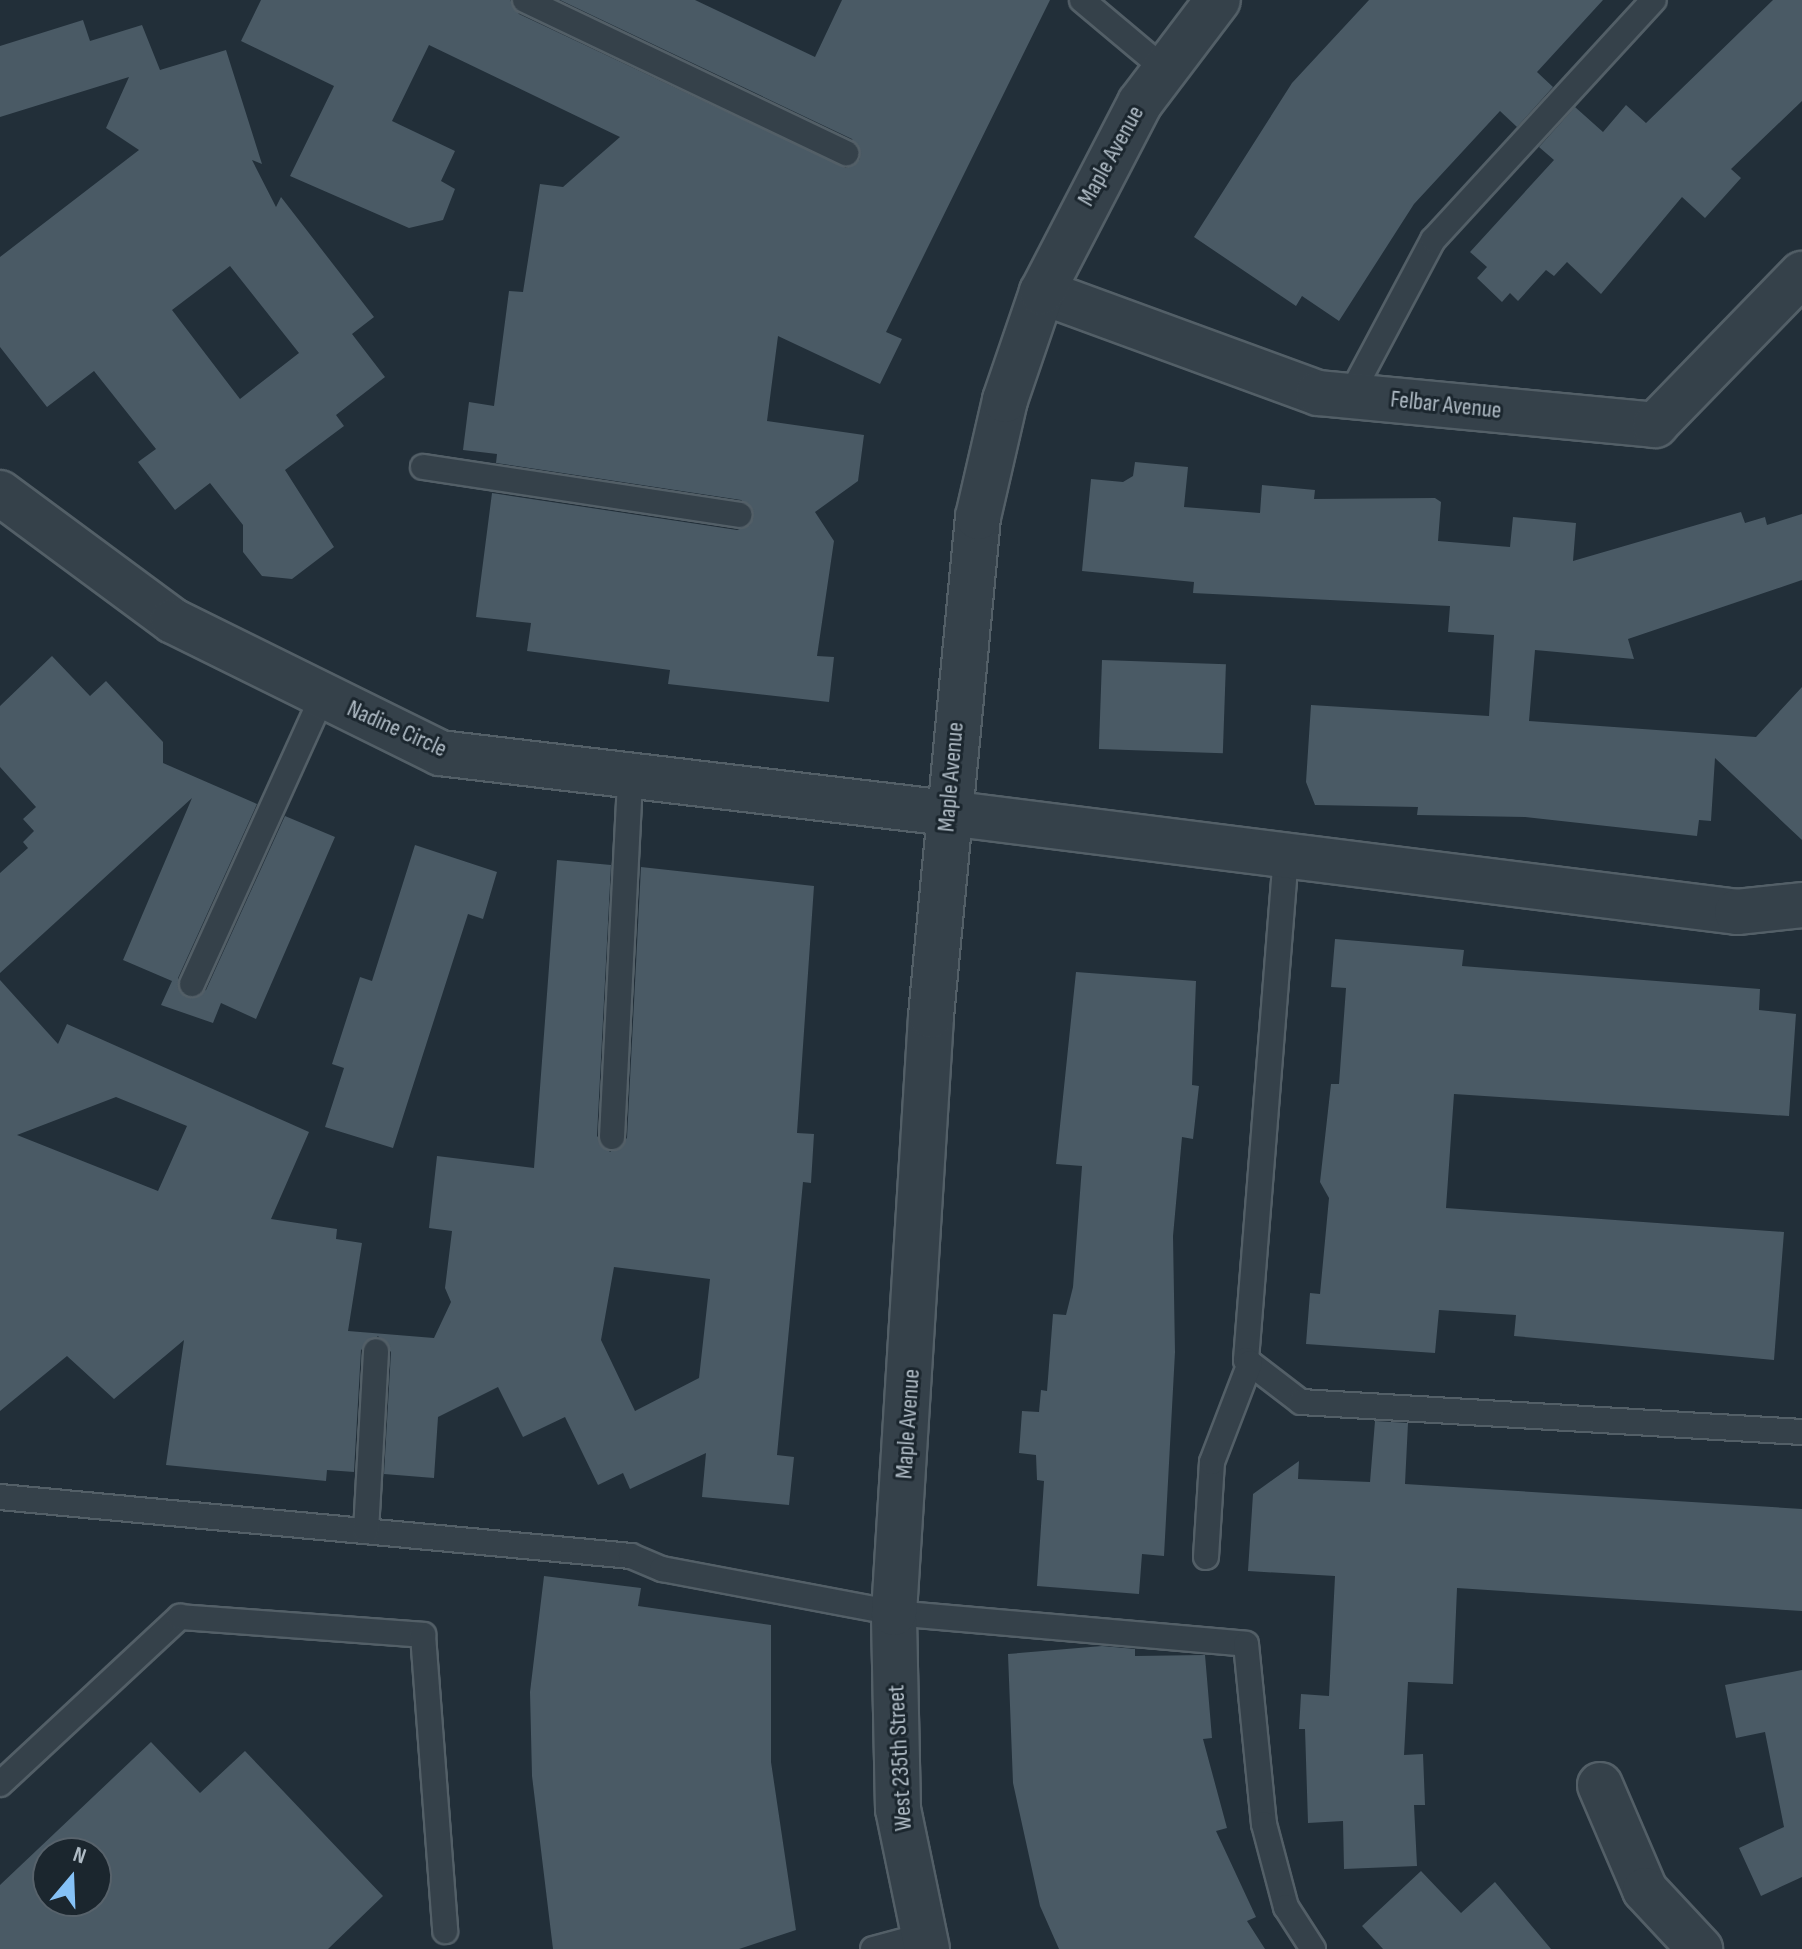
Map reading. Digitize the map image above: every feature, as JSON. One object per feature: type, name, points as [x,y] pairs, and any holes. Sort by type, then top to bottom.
[{"type":"street","name":"Maple Avenue","points":[[894,1613],[948,813],[978,517],[1005,400],[1042,292],[1163,68],[1218,0]]},
{"type":"street","name":"Felbar Avenue","points":[[1042,292],[1318,393],[1655,425],[1802,274]]},
{"type":"street","name":"Nadine Circle","points":[[0,493],[173,621],[440,753],[1737,912],[1802,905]]},
{"type":"street","name":"West 235th Street","points":[[894,1613],[898,1809],[925,1942]]},
{"type":"street","points":[[1600,1785],[1645,1890],[1700,1949]]},
{"type":"lane","points":[[525,0],[846,153]]},
{"type":"lane","points":[[1082,0],[1163,68]]},
{"type":"lane","points":[[1350,396],[1433,240],[1654,0]]},
{"type":"lane","points":[[423,467],[739,515]]},
{"type":"lane","points":[[192,984],[323,695]]},
{"type":"lane","points":[[612,1137],[630,777]]},
{"type":"lane","points":[[1206,1557],[1212,1462],[1250,1363],[1286,855]]},
{"type":"lane","points":[[366,1531],[376,1351]]},
{"type":"lane","points":[[1250,1363],[1301,1402],[1802,1432]]},
{"type":"lane","points":[[0,1497],[631,1556],[662,1569],[894,1613],[1246,1644],[1264,1824],[1286,1907],[1313,1949]]},
{"type":"lane","points":[[0,1784],[180,1617],[423,1635],[445,1931]]},
{"type":"lane","points":[[873,1949],[925,1942]]},
{"type":"building","points":[[261,0],[510,0],[519,14],[846,168],[860,159],[852,139],[560,0],[695,0],[815,57],[842,0],[1050,0],[886,332],[902,339],[880,384],[778,336],[767,421],[864,435],[858,481],[815,512],[834,541],[817,656],[834,657],[829,702],[668,684],[670,670],[527,651],[531,623],[476,617],[492,493],[737,530],[750,525],[753,510],[741,500],[496,463],[497,454],[463,450],[469,402],[494,406],[509,291],[523,292],[540,184],[563,187],[620,137],[429,45],[392,121],[455,151],[441,181],[455,189],[443,220],[409,228],[290,176],[334,86],[241,41]]},
{"type":"building","points":[[1369,0],[1603,0],[1537,72],[1553,87],[1517,127],[1500,111],[1414,204],[1339,321],[1302,296],[1296,306],[1194,237],[1292,83]]},
{"type":"building","points":[[1773,0],[1802,0],[1802,101],[1731,169],[1741,178],[1705,218],[1682,197],[1601,294],[1567,262],[1554,276],[1546,270],[1518,301],[1510,293],[1502,302],[1477,278],[1487,267],[1470,252],[1554,160],[1539,147],[1575,107],[1603,132],[1626,105],[1646,123]]},
{"type":"building","points":[[83,20],[90,41],[142,25],[160,70],[226,50],[262,164],[252,160],[276,207],[281,197],[374,317],[352,334],[385,377],[336,415],[344,426],[285,470],[334,547],[292,579],[262,576],[243,552],[243,525],[210,483],[175,510],[138,462],[156,449],[94,371],[47,407],[0,347],[0,257],[139,150],[106,128],[129,77],[0,117],[0,46]],"holes":[[[230,266],[299,353],[240,399],[172,310]]]},
{"type":"building","points":[[1135,462],[1188,467],[1184,507],[1260,513],[1262,485],[1315,490],[1314,499],[1435,498],[1441,502],[1438,541],[1510,547],[1513,517],[1576,523],[1573,561],[1741,512],[1745,523],[1765,517],[1767,525],[1802,514],[1802,580],[1628,639],[1634,659],[1535,650],[1529,721],[1756,737],[1802,687],[1802,840],[1715,758],[1711,821],[1699,820],[1697,836],[1525,817],[1417,815],[1418,807],[1315,805],[1306,782],[1311,705],[1489,716],[1494,635],[1448,632],[1450,606],[1193,593],[1194,582],[1082,571],[1091,479],[1123,482],[1133,476]]},
{"type":"building","points":[[52,656],[90,696],[106,681],[163,742],[163,763],[257,804],[178,978],[185,997],[206,990],[285,816],[335,837],[256,1019],[221,1003],[213,1023],[161,1005],[172,981],[123,960],[192,798],[0,973],[0,873],[28,848],[23,842],[34,831],[23,819],[36,807],[0,767],[0,706]]},
{"type":"building","points":[[1102,660],[1226,664],[1223,753],[1099,749]]},
{"type":"building","points":[[415,845],[497,872],[483,919],[468,914],[393,1148],[325,1127],[344,1068],[332,1064],[360,977],[372,981]]},
{"type":"building","points":[[557,860],[611,865],[597,1136],[610,1152],[627,1138],[641,867],[814,886],[797,1133],[814,1134],[811,1183],[803,1182],[777,1455],[794,1457],[789,1505],[702,1497],[706,1453],[630,1489],[623,1473],[598,1485],[565,1417],[523,1437],[498,1387],[438,1417],[434,1478],[384,1474],[391,1352],[378,1336],[361,1350],[354,1472],[327,1470],[326,1481],[166,1465],[184,1340],[114,1399],[67,1356],[0,1411],[0,980],[58,1044],[67,1024],[309,1132],[271,1219],[337,1229],[336,1239],[362,1243],[348,1331],[434,1338],[451,1302],[445,1288],[452,1231],[429,1228],[437,1156],[534,1168]],"holes":[[[116,1097],[187,1126],[158,1191],[17,1135]],[[614,1267],[710,1279],[699,1378],[635,1411],[601,1340]]]},
{"type":"building","points":[[1335,939],[1464,950],[1462,966],[1760,989],[1759,1010],[1796,1014],[1789,1116],[1454,1094],[1446,1208],[1784,1232],[1774,1360],[1514,1336],[1516,1315],[1439,1310],[1435,1353],[1306,1344],[1310,1293],[1320,1294],[1329,1198],[1320,1182],[1331,1084],[1339,1084],[1346,988],[1331,987]]},
{"type":"building","points":[[1076,972],[1196,981],[1192,1085],[1199,1086],[1193,1139],[1182,1137],[1173,1236],[1175,1352],[1164,1556],[1142,1554],[1139,1594],[1037,1586],[1044,1481],[1037,1480],[1036,1455],[1019,1453],[1022,1411],[1039,1412],[1041,1390],[1047,1391],[1053,1314],[1066,1315],[1073,1287],[1082,1166],[1056,1164]]},
{"type":"building","points":[[1375,1421],[1408,1423],[1405,1484],[1802,1509],[1802,1611],[1457,1588],[1453,1684],[1408,1682],[1404,1755],[1423,1754],[1425,1805],[1414,1805],[1417,1866],[1344,1869],[1343,1821],[1308,1823],[1305,1729],[1299,1729],[1301,1694],[1329,1696],[1335,1576],[1248,1571],[1253,1494],[1299,1461],[1298,1479],[1370,1482]]},
{"type":"building","points":[[544,1576],[641,1588],[638,1606],[771,1625],[771,1762],[796,1930],[739,1949],[553,1949],[532,1776],[530,1692]]},
{"type":"building","points":[[1102,1646],[1135,1649],[1135,1656],[1205,1655],[1212,1738],[1203,1739],[1227,1828],[1216,1831],[1256,1917],[1247,1921],[1265,1949],[1059,1949],[1040,1906],[1013,1783],[1008,1654]]},
{"type":"building","points":[[1802,1670],[1802,1877],[1761,1896],[1739,1848],[1784,1827],[1765,1732],[1736,1738],[1725,1685]]},
{"type":"building","points":[[151,1742],[200,1793],[245,1751],[383,1896],[328,1949],[0,1949],[0,1885],[32,1855],[32,1917],[112,1917],[112,1837],[51,1837]]},
{"type":"building","points":[[1421,1871],[1461,1913],[1495,1882],[1551,1949],[1383,1949],[1362,1926]]}]
